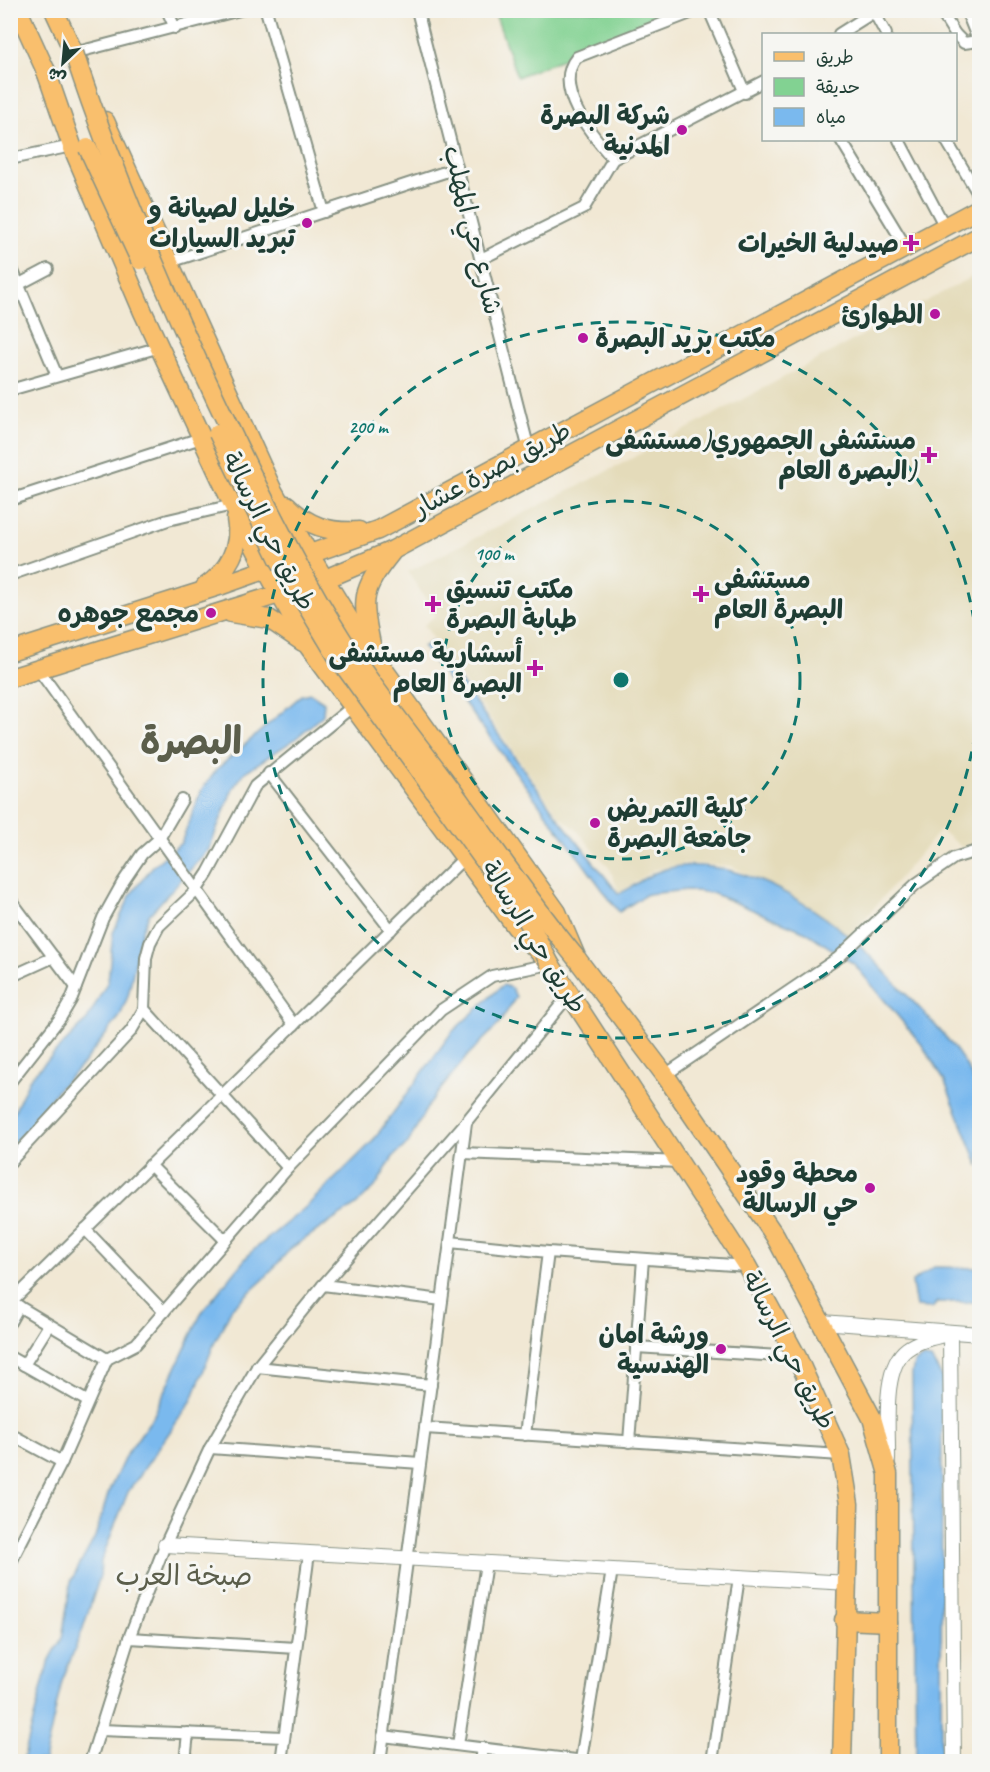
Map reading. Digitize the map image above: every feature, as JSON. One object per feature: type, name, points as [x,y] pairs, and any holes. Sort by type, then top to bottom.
[{"type":"main road","points":[[18,10],[80,147],[160,347],[201,438],[232,505],[309,647],[516,927],[550,964]]},
{"type":"main road","name":"طريق حي الرسالة","points":[[54,10],[272,489],[309,554],[374,656],[557,912],[577,959]]},
{"type":"main road","name":"طريق حي الرسالة","points":[[74,53],[99,130],[147,246],[263,500],[334,627],[395,716],[540,915],[577,959],[665,1075],[775,1236],[872,1418],[888,1474],[888,1761]]},
{"type":"main road","name":"طريق حي الرسالة","points":[[80,147],[279,559],[335,653],[528,921],[569,995],[681,1162],[747,1266],[797,1357],[841,1455],[849,1504],[849,1583],[844,1620],[842,1761]]},
{"type":"main road","name":"طريق بصرة عشار","points":[[10,652],[195,593],[378,529],[907,249],[980,208]]},
{"type":"main road","points":[[10,678],[325,580],[393,550],[980,236]]},
{"type":"main road","points":[[272,489],[298,516],[316,527],[337,532],[378,529]]},
{"type":"main road","points":[[195,593],[217,578],[232,557],[238,533],[232,505]]},
{"type":"main road","points":[[374,656],[363,604],[365,591],[393,550]]},
{"type":"main road","points":[[220,612],[243,613],[269,619],[291,631],[309,647]]},
{"type":"main road","points":[[844,1620],[888,1622]]},
{"type":"street","points":[[167,10],[175,28]]},
{"type":"street","points":[[74,53],[240,10]]},
{"type":"street","points":[[266,10],[324,212]]},
{"type":"street","name":"شارع حي المهلب","points":[[417,10],[529,450]]},
{"type":"street","points":[[613,159],[588,130],[567,86],[570,65],[577,57],[698,10]]},
{"type":"street","points":[[709,10],[745,93]]},
{"type":"street","points":[[940,10],[954,33]]},
{"type":"street","points":[[957,37],[964,43],[979,43],[966,10]]},
{"type":"street","points":[[842,33],[874,11],[885,33]]},
{"type":"street","points":[[481,260],[584,208],[613,159],[762,82]]},
{"type":"street","points":[[842,141],[907,249]]},
{"type":"street","points":[[900,141],[945,227]]},
{"type":"street","points":[[947,141],[980,197]]},
{"type":"street","points":[[10,159],[80,147]]},
{"type":"street","points":[[170,262],[457,168]]},
{"type":"street","points":[[10,264],[15,287],[57,376]]},
{"type":"street","points":[[15,287],[48,269]]},
{"type":"street","points":[[10,390],[160,347]]},
{"type":"street","points":[[10,500],[201,438]]},
{"type":"street","points":[[10,575],[168,520],[232,505]]},
{"type":"street","points":[[38,669],[294,1025]]},
{"type":"street","points":[[10,1162],[131,1031],[144,1009],[146,958],[150,943],[159,926],[196,891],[255,786],[353,706]]},
{"type":"street","points":[[269,773],[391,930]]},
{"type":"street","points":[[10,1082],[61,1017],[76,987],[103,918],[118,891],[142,854],[163,843],[182,800]]},
{"type":"street","points":[[665,1075],[838,958],[916,884],[954,858],[980,850]]},
{"type":"street","points":[[10,1322],[14,1303],[85,1229],[464,858]]},
{"type":"street","points":[[12,902],[76,987]]},
{"type":"street","points":[[10,977],[54,957]]},
{"type":"street","points":[[10,1564],[62,1462],[107,1359],[136,1344],[288,1168],[441,1010],[492,976],[550,964]]},
{"type":"street","points":[[90,1761],[129,1638],[165,1545],[210,1448],[257,1367],[324,1285],[466,1122],[569,995]]},
{"type":"street","points":[[144,1009],[288,1168]]},
{"type":"street","points":[[380,1761],[466,1122]]},
{"type":"street","points":[[462,1153],[681,1162]]},
{"type":"street","points":[[150,1165],[225,1240]]},
{"type":"street","points":[[85,1229],[164,1312]]},
{"type":"street","points":[[450,1242],[548,1252],[747,1266]]},
{"type":"street","points":[[525,1435],[548,1252]]},
{"type":"street","points":[[630,1442],[643,1259]]},
{"type":"street","points":[[324,1285],[442,1300]]},
{"type":"street","points":[[14,1303],[107,1359]]},
{"type":"street","points":[[822,1322],[950,1334],[980,1334]]},
{"type":"street","points":[[24,1365],[49,1324]]},
{"type":"street","points":[[888,1474],[889,1384],[893,1365],[912,1345],[950,1334]]},
{"type":"street","points":[[950,1334],[954,1761]]},
{"type":"street","points":[[636,1347],[797,1357]]},
{"type":"street","points":[[10,1357],[87,1401]]},
{"type":"street","points":[[257,1367],[431,1385]]},
{"type":"street","points":[[425,1428],[841,1455]]},
{"type":"street","points":[[10,1434],[62,1462]]},
{"type":"street","points":[[210,1448],[420,1463]]},
{"type":"street","points":[[165,1545],[849,1583]]},
{"type":"street","points":[[281,1761],[309,1553]]},
{"type":"street","points":[[458,1745],[486,1563]]},
{"type":"street","points":[[383,1736],[586,1761],[612,1570]]},
{"type":"street","points":[[712,1761],[739,1577]]},
{"type":"street","points":[[129,1638],[296,1648]]},
{"type":"street","points":[[100,1730],[284,1737]]},
{"type":"street","points":[[184,1761],[188,1733]]},
{"type":"street","points":[[480,1761],[482,1748]]},
{"type":"shaded area","name":"مستشفى البصرة العام","points":[[979,273],[979,844],[963,848],[940,830],[850,936],[787,893],[731,866],[686,863],[653,870],[619,893],[610,869],[575,828],[560,817],[424,625],[436,615],[408,572],[623,463]]},
{"type":"green space","points":[[494,10],[684,11],[517,77]]},
{"type":"water","points":[[432,642],[560,820],[618,893],[652,874],[673,867],[695,865],[724,869],[746,875],[790,895],[831,922],[865,951],[935,1025],[970,1072],[979,1104],[979,1166],[944,1080],[922,1045],[854,964],[806,932],[712,893],[687,890],[647,894],[619,912],[423,647]]},
{"type":"water","points":[[310,693],[324,702],[323,715],[294,740],[245,772],[233,788],[209,849],[149,915],[142,930],[128,996],[120,1016],[83,1064],[57,1090],[27,1131],[11,1145],[11,1119],[30,1078],[87,1020],[108,981],[113,933],[131,894],[153,866],[181,843],[202,789],[217,769],[302,695]]},
{"type":"water","points":[[503,985],[512,988],[516,997],[499,1024],[468,1055],[429,1104],[408,1143],[393,1157],[375,1187],[356,1205],[291,1248],[264,1279],[232,1308],[214,1344],[192,1400],[128,1492],[101,1561],[100,1576],[62,1681],[44,1761],[23,1761],[48,1663],[62,1638],[71,1581],[95,1537],[109,1491],[126,1455],[153,1417],[202,1312],[250,1253],[307,1206],[372,1142],[452,1032]]},
{"type":"water","points":[[934,1267],[979,1268],[979,1302],[938,1302],[932,1308],[916,1307],[912,1282]]},
{"type":"water","points":[[922,1358],[931,1359],[942,1377],[941,1762],[916,1761],[912,1374],[914,1363]]},
{"type":"place","name":"شركة البصرة المدنية","points":[[682,130]]},
{"type":"place","name":"خليل لصيانة و تبريد السيارات","points":[[307,223]]},
{"type":"place","name":"صيدلية الخيرات","points":[[911,243]]},
{"type":"place","name":"الطوارئ","points":[[935,314]]},
{"type":"place","name":"مكتب بريد البصرة","points":[[583,338]]},
{"type":"place","name":"مستشفى الجمهوري(مستشفى البصره العام)","points":[[929,455]]},
{"type":"place","name":"مستشفى البصرة العام","points":[[701,594]]},
{"type":"place","name":"مكتب تنسيق طبابة البصرة","points":[[433,604]]},
{"type":"place","name":"مجمع جوهره","points":[[211,613]]},
{"type":"place","name":"أسشارية مستشفى البصرة العام","points":[[535,668]]},
{"type":"place","name":"كلية التمريض جامعة البصرة","points":[[595,823]]},
{"type":"place","name":"محطة وقود حي الرسالة","points":[[870,1188]]},
{"type":"place","name":"ورشة امان الهندسية","points":[[721,1349]]},
{"type":"district","name":"البصرة","points":[[191,741]]},
{"type":"district","name":"صبخة العرب","points":[[184,1575]]}]
